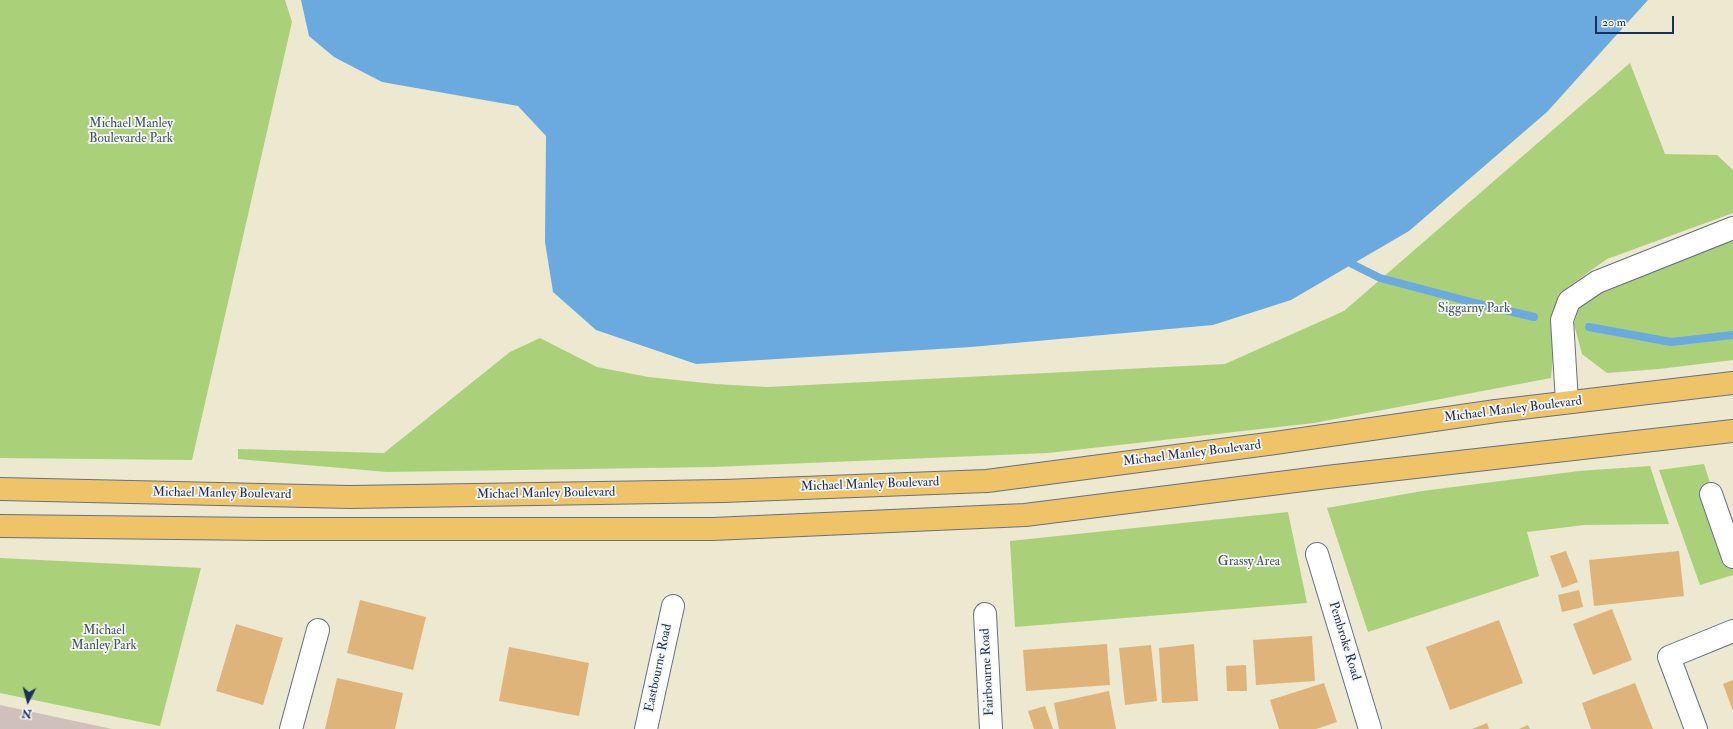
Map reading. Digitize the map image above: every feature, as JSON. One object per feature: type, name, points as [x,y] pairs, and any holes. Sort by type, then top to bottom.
[{"type":"highway","name":"Michael Manley Boulevard","points":[[0,489],[350,497],[724,491],[987,481],[1567,402],[1733,382]]},
{"type":"highway","points":[[0,526],[263,529],[713,529],[1025,515],[1327,477],[1733,431]]},
{"type":"street","points":[[1567,402],[1562,320],[1569,301],[1597,282],[1733,228]]},
{"type":"street","points":[[1711,494],[1733,557]]},
{"type":"street","name":"Pembroke Road","points":[[1317,554],[1370,729]]},
{"type":"street","name":"Eastbourne Road","points":[[646,729],[673,606]]},
{"type":"street","name":"Fairbourne Road","points":[[985,614],[991,729]]},
{"type":"street","points":[[291,729],[318,630]]},
{"type":"street","points":[[1696,729],[1669,657],[1733,631]]},
{"type":"shaded area","points":[[0,705],[112,729],[0,729]]},
{"type":"green space","name":"Michael Manley Boulevarde Park","points":[[0,0],[285,0],[292,22],[192,460],[0,458]]},
{"type":"green space","name":"Siggarny Park","points":[[1630,63],[1665,154],[1717,155],[1733,170],[1733,213],[1607,259],[1558,294],[1551,378],[1314,423],[1048,453],[713,467],[387,472],[238,459],[238,449],[384,453],[510,352],[540,338],[597,367],[648,377],[715,384],[767,387],[1225,364],[1344,311]]},
{"type":"green space","points":[[1733,236],[1733,360],[1659,369],[1607,373],[1582,354],[1574,324],[1580,304],[1608,285]]},
{"type":"green space","points":[[1704,464],[1733,556],[1733,575],[1700,585],[1659,470]]},
{"type":"green space","points":[[1650,466],[1669,524],[1584,525],[1527,532],[1539,576],[1368,632],[1327,508],[1422,491],[1579,471]]},
{"type":"green space","name":"Grassy Area","points":[[1288,512],[1307,603],[1015,627],[1010,541]]},
{"type":"green space","name":"Michael Manley Park","points":[[0,558],[201,568],[160,726],[0,693]]},
{"type":"water","points":[[301,0],[1648,0],[1547,112],[1409,231],[1291,300],[1213,325],[971,347],[696,364],[596,330],[553,292],[545,242],[546,136],[518,106],[382,82],[334,57],[309,36]]},
{"type":"building","points":[[1566,551],[1578,582],[1562,588],[1550,556]]},
{"type":"building","points":[[1679,551],[1684,596],[1594,606],[1589,560]]},
{"type":"building","points":[[1579,590],[1583,607],[1562,612],[1558,595]]},
{"type":"building","points":[[360,600],[426,617],[413,670],[347,653]]},
{"type":"building","points":[[1612,609],[1632,660],[1593,675],[1573,624]]},
{"type":"building","points":[[1499,620],[1523,683],[1450,710],[1426,647]]},
{"type":"building","points":[[236,624],[283,638],[263,705],[216,691]]},
{"type":"building","points":[[1312,636],[1315,681],[1256,685],[1253,640]]},
{"type":"building","points":[[1107,644],[1110,685],[1026,691],[1023,650]]},
{"type":"building","points":[[1194,644],[1198,701],[1162,703],[1159,648]]},
{"type":"building","points":[[1151,645],[1157,701],[1125,705],[1119,648]]},
{"type":"building","points":[[509,647],[589,663],[579,716],[499,701]]},
{"type":"building","points":[[1246,665],[1247,691],[1227,691],[1226,666]]},
{"type":"building","points":[[337,678],[403,693],[395,729],[325,729]]},
{"type":"building","points":[[1733,680],[1733,711],[1723,684]]},
{"type":"building","points":[[1324,683],[1337,722],[1316,729],[1279,729],[1270,700]]},
{"type":"building","points":[[1635,683],[1653,729],[1591,729],[1582,703]]},
{"type":"building","points":[[1109,691],[1116,729],[1059,729],[1054,703]]},
{"type":"building","points":[[1045,706],[1053,729],[1034,729],[1028,711]]},
{"type":"building","points":[[1487,723],[1489,729],[1472,729]]},
{"type":"building","points":[[1528,725],[1530,729],[1519,729]]},
{"type":"waterway","points":[[1352,264],[1380,278],[1534,317]]},
{"type":"waterway","points":[[1589,327],[1671,342],[1733,335]]}]
